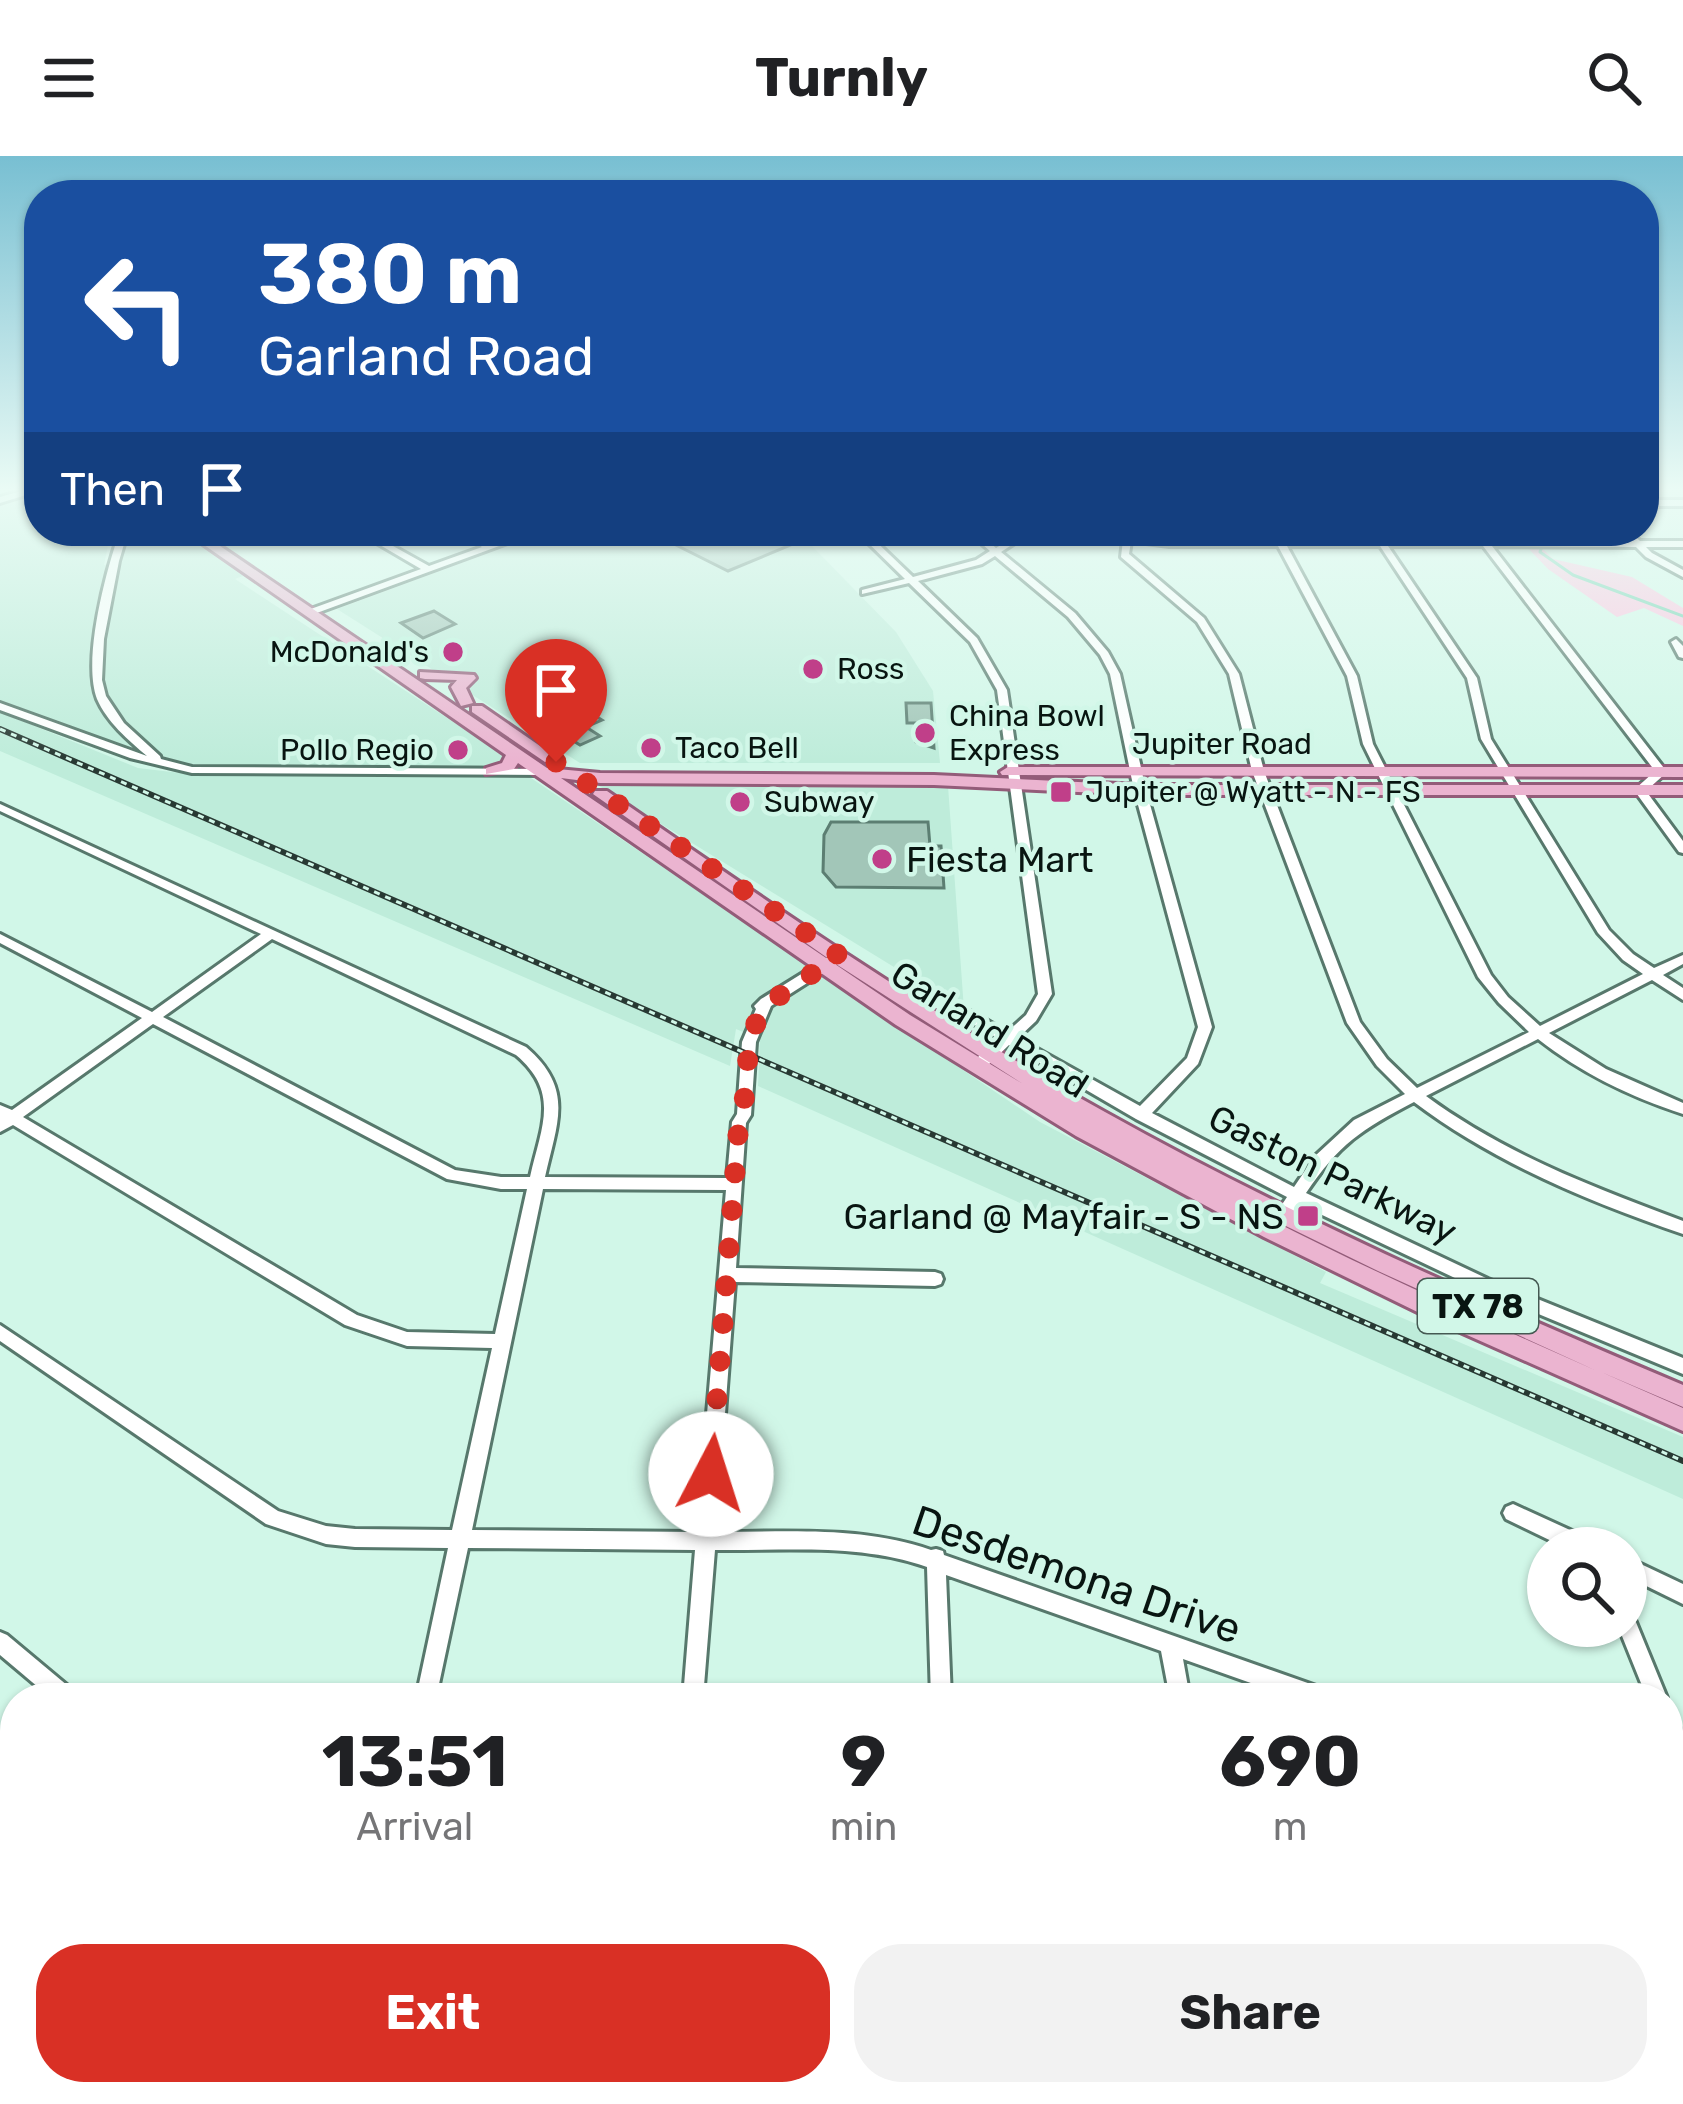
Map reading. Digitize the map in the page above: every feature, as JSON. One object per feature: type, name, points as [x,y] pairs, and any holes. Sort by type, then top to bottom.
[{"type":"main road","name":"Garland Road","points":[[273,580],[516,752],[659,843],[1083,1130],[1283,1213],[1611,1377],[1683,1420]]},
{"type":"main road","name":"Garland Road","points":[[318,610],[570,772],[659,843]]},
{"type":"main road","points":[[425,675],[463,677],[458,687],[466,703]]},
{"type":"main road","points":[[492,771],[506,768],[516,752]]},
{"type":"main road","name":"Jupiter Road","points":[[1016,779],[1136,771],[1683,772]]},
{"type":"main road","name":"Jupiter Road","points":[[546,772],[894,774],[1140,790],[1516,790]]},
{"type":"main road","points":[[1606,772],[1640,790]]},
{"type":"main road","points":[[1660,772],[1683,789]]},
{"type":"main road","points":[[1516,790],[1683,789]]},
{"type":"main road","name":"Garland Road","points":[[1611,1377],[1683,1396]]},
{"type":"street","points":[[113,580],[93,671],[101,701],[160,764]]},
{"type":"street","points":[[318,610],[402,580]]},
{"type":"street","points":[[911,580],[974,640],[994,670],[1002,690],[1016,779],[1046,976],[1040,1008],[984,1060]]},
{"type":"street","points":[[865,592],[919,580]]},
{"type":"street","points":[[1026,580],[1084,629],[1109,659],[1204,1027],[1193,1060],[1141,1114]]},
{"type":"street","points":[[1154,580],[1202,620],[1234,674],[1258,771],[1354,1023],[1368,1046],[1418,1093],[1509,1160],[1683,1228]]},
{"type":"street","points":[[1301,580],[1352,676],[1364,729],[1381,771],[1485,977],[1508,1006],[1602,1075],[1683,1109]]},
{"type":"street","points":[[1407,580],[1472,678],[1486,740],[1604,933],[1683,995]]},
{"type":"street","points":[[1514,580],[1660,772],[1640,790],[1683,849]]},
{"type":"street","points":[[1676,642],[1683,656]]},
{"type":"street","name":"Jupiter Road","points":[[0,706],[160,764],[209,771],[546,772]]},
{"type":"street","points":[[109,746],[129,736]]},
{"type":"street","points":[[0,806],[520,1051],[542,1065],[551,1082],[552,1103],[536,1184],[429,1683]]},
{"type":"street","points":[[272,933],[4,1118],[351,1320],[407,1339],[502,1341]]},
{"type":"street","points":[[0,938],[452,1175],[536,1184],[734,1184]]},
{"type":"street","points":[[1283,1213],[1342,1136],[1683,958]]},
{"type":"street","points":[[694,1683],[739,1122],[751,1030],[766,1002],[832,961]]},
{"type":"street","name":"Gaston Parkway","points":[[966,1014],[1141,1114],[1283,1213],[1456,1271],[1683,1366]]},
{"type":"street","points":[[727,1275],[934,1279]]},
{"type":"street","name":"Desdemona Drive","points":[[0,1332],[274,1518],[326,1535],[853,1542],[936,1558],[1281,1683]]},
{"type":"street","points":[[1513,1513],[1543,1527]]},
{"type":"street","points":[[936,1558],[940,1683]]},
{"type":"street","points":[[1647,1577],[1683,1594]]},
{"type":"street","points":[[0,1642],[49,1683]]},
{"type":"street","points":[[1170,1643],[1177,1683]]},
{"type":"street","points":[[1636,1647],[1651,1683]]},
{"type":"shaded area","points":[[0,580],[236,580],[508,758],[495,767],[218,766],[163,761],[0,701]]},
{"type":"shaded area","points":[[416,580],[845,580],[896,632],[933,691],[940,763],[580,763],[337,609]]},
{"type":"shaded area","points":[[1564,580],[1637,580],[1683,608],[1683,626],[1644,608],[1617,617]]},
{"type":"shaded area","points":[[0,712],[138,768],[197,775],[528,776],[1040,1122],[1326,1272],[1320,1283],[1683,1437],[1683,1499],[758,1086],[760,1039],[736,1029],[730,1066],[0,751]]},
{"type":"shaded area","points":[[596,784],[948,786],[964,1010]]},
{"type":"building","points":[[434,611],[455,624],[423,638],[401,623]]},
{"type":"building","name":"China Bowl Express","points":[[906,703],[931,703],[934,748],[916,742],[915,723],[907,723]]},
{"type":"building","points":[[584,709],[602,720],[586,727],[600,736],[580,745],[548,725]]},
{"type":"building","name":"Fiesta Mart","points":[[831,822],[928,822],[930,846],[941,846],[944,888],[836,887],[823,872],[824,835]]},
{"type":"waterway","points":[[1586,580],[1683,616]]},
{"type":"railway","points":[[0,729],[1683,1461]]},
{"type":"place","name":"McDonald's","points":[[453,652]]},
{"type":"place","name":"Ross","points":[[813,669]]},
{"type":"place","name":"China Bowl Express","points":[[925,733]]},
{"type":"place","name":"Taco Bell","points":[[651,748]]},
{"type":"place","name":"Pollo Regio","points":[[458,750]]},
{"type":"place","name":"Jupiter @ Wyatt - N - FS","points":[[1061,792]]},
{"type":"place","name":"Subway","points":[[740,802]]},
{"type":"place","name":"Fiesta Mart","points":[[882,859]]},
{"type":"place","name":"Garland @ Mayfair - S - NS","points":[[1308,1216]]},
{"type":"route","points":[[556,762],[840,956],[766,1002],[751,1030],[739,1122],[711,1474]]}]
